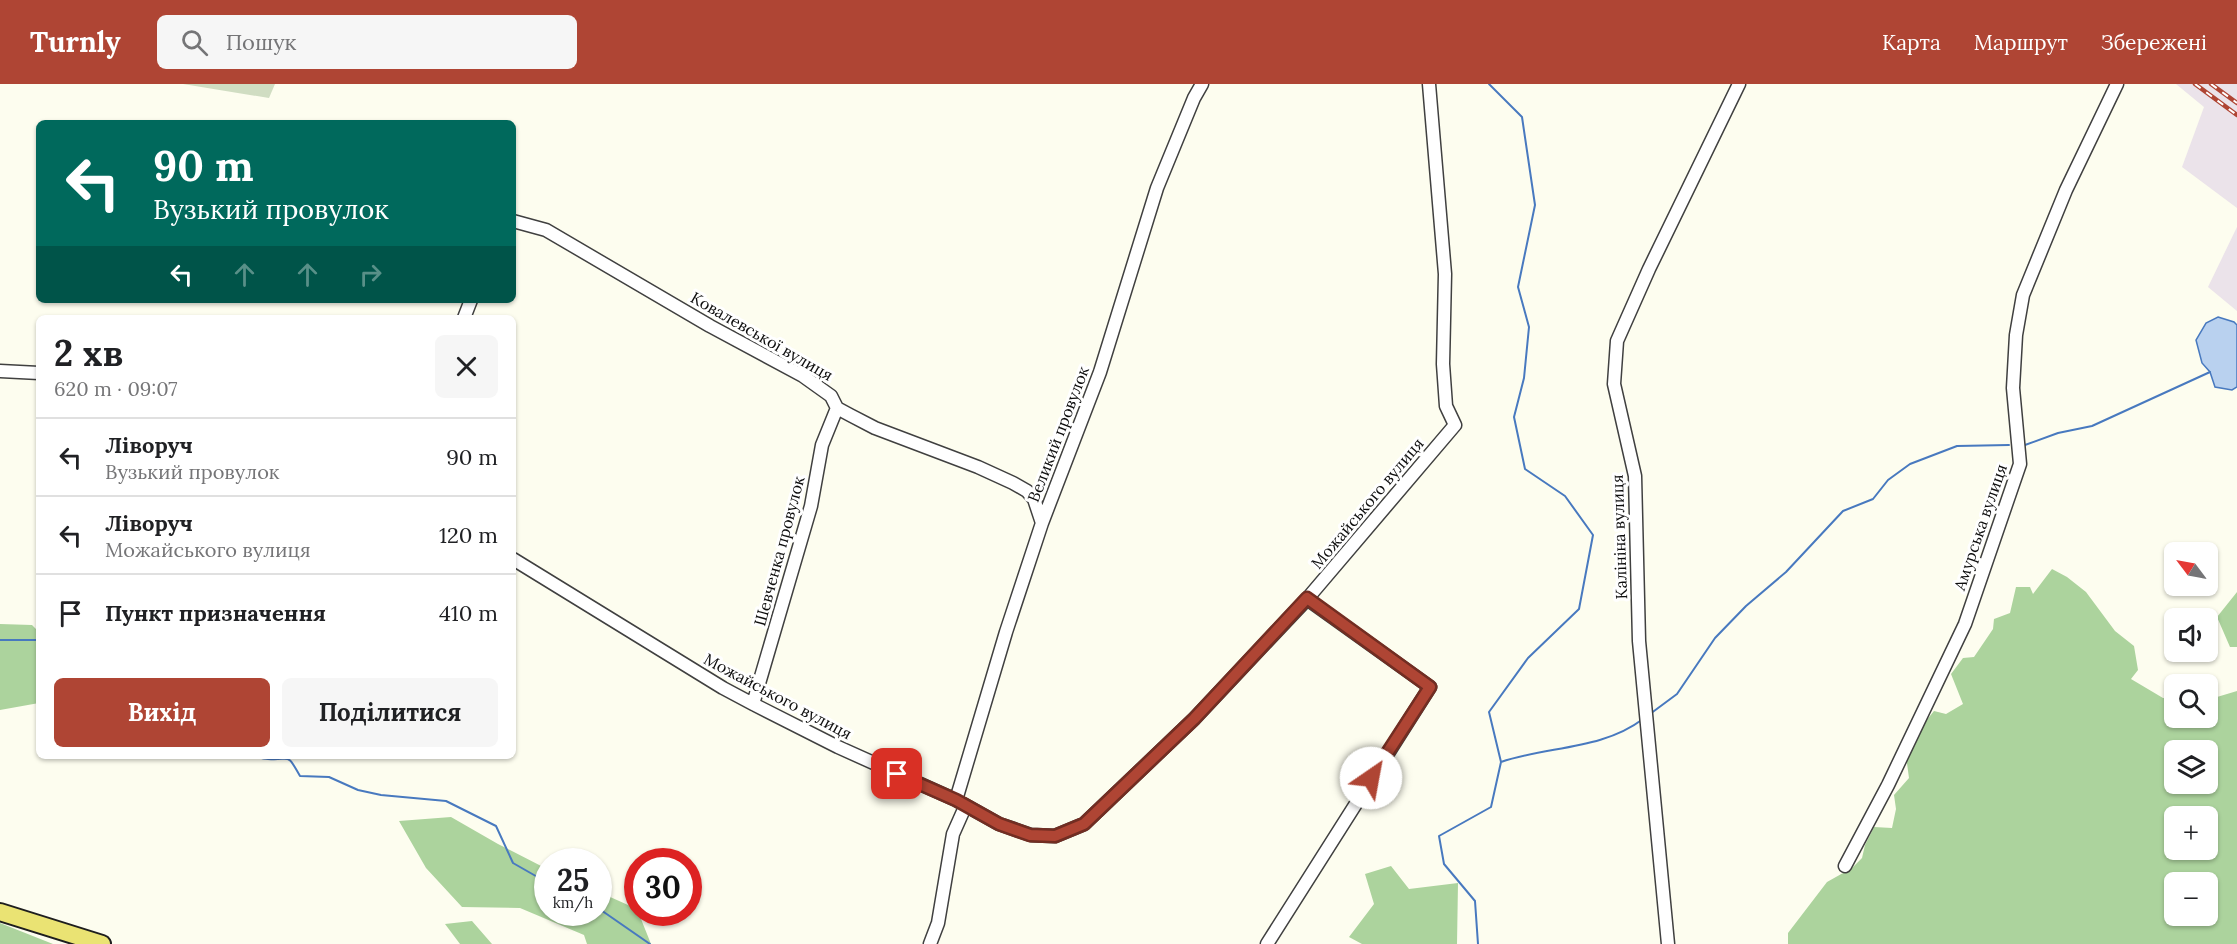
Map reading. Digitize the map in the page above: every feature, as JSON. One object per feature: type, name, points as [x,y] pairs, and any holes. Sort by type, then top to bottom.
[{"type":"main road","points":[[0,912],[102,944]]},
{"type":"street","name":"Великий провулок","points":[[930,944],[938,923],[953,834],[1006,632],[1042,523],[1100,372],[1156,188],[1194,98],[1203,84]]},
{"type":"street","name":"Можайського вулиця","points":[[516,561],[723,688],[838,747],[961,803],[999,824],[1030,835],[1055,836],[1084,824],[1194,719],[1307,598],[1455,425],[1446,406],[1443,364],[1445,274],[1429,84]]},
{"type":"street","name":"Калініна вулиця","points":[[1668,944],[1639,641],[1635,476],[1614,384],[1617,341],[1739,84]]},
{"type":"street","name":"Амурська вулиця","points":[[1845,866],[1888,785],[1965,624],[2020,464],[2013,388],[2016,335],[2024,295],[2066,190],[2117,84]]},
{"type":"street","name":"Ковалевської вулиця","points":[[516,222],[546,230],[710,326],[803,376],[831,396],[837,408],[875,428],[978,467],[1013,483],[1034,499],[1042,523]]},
{"type":"street","points":[[0,371],[36,373]]},
{"type":"street","name":"Шевченка провулок","points":[[753,704],[812,506],[822,445],[837,408]]},
{"type":"street","points":[[1267,944],[1430,687],[1307,598]]},
{"type":"shaded area","points":[[2176,84],[2237,84],[2237,208],[2182,167],[2204,107]]},
{"type":"shaded area","points":[[2237,227],[2237,311],[2208,287]]},
{"type":"green space","points":[[183,84],[275,84],[269,98]]},
{"type":"green space","points":[[2052,569],[2086,592],[2115,631],[2134,646],[2138,670],[2131,679],[2164,698],[2164,728],[2218,728],[2218,697],[2237,691],[2237,944],[1788,944],[1788,933],[1827,882],[1852,868],[1862,858],[1865,845],[1874,827],[1892,828],[1896,809],[1894,795],[1909,778],[1906,756],[1925,722],[1934,711],[1946,714],[1963,704],[1951,674],[1963,658],[1974,657],[1993,629],[1994,619],[2010,613],[2016,587],[2030,587],[2033,594]]},
{"type":"green space","points":[[2237,592],[2237,647],[2230,647],[2218,616]]},
{"type":"green space","points":[[0,624],[32,625],[36,629],[36,704],[0,710]]},
{"type":"green space","points":[[451,817],[534,862],[534,914],[520,908],[462,907],[426,868],[399,821]]},
{"type":"green space","points":[[1391,866],[1409,889],[1458,883],[1457,944],[1362,944],[1349,937],[1374,904],[1365,874]]},
{"type":"green space","points":[[612,898],[624,903],[624,926],[644,926],[651,944],[587,944],[584,935],[563,926],[612,926]]},
{"type":"green space","points":[[472,921],[492,944],[460,944],[445,924]]},
{"type":"green space","points":[[0,923],[53,944],[0,944]]},
{"type":"water","points":[[2218,317],[2237,325],[2237,387],[2232,390],[2215,387],[2210,372],[2202,363],[2196,340],[2206,323]]},
{"type":"waterway","points":[[1478,944],[1475,901],[1444,864],[1439,836],[1491,807],[1501,762],[1489,712],[1528,658],[1579,609],[1593,535],[1565,496],[1525,469],[1514,417],[1524,378],[1529,327],[1518,287],[1535,205],[1522,117],[1489,84]]},
{"type":"waterway","points":[[2025,445],[2058,433],[2092,426],[2210,372]]},
{"type":"waterway","points":[[1650,714],[1677,694],[1715,638],[1746,606],[1786,572],[1843,511],[1873,499],[1888,480],[1910,464],[1957,446],[2009,445]]},
{"type":"waterway","points":[[0,640],[36,640]]},
{"type":"waterway","points":[[1501,762],[1610,737],[1643,719]]},
{"type":"waterway","points":[[266,759],[287,759]]},
{"type":"waterway","points":[[287,759],[300,776],[329,777],[358,790],[381,795],[446,801],[496,826],[513,863],[534,875]]},
{"type":"waterway","points":[[612,918],[650,944]]},
{"type":"railway","points":[[2195,84],[2237,115]]},
{"type":"railway","points":[[2211,84],[2237,103]]},
{"type":"route","points":[[897,774],[956,800],[999,824],[1030,835],[1055,836],[1084,824],[1194,719],[1307,598],[1430,687],[1371,778]]}]
